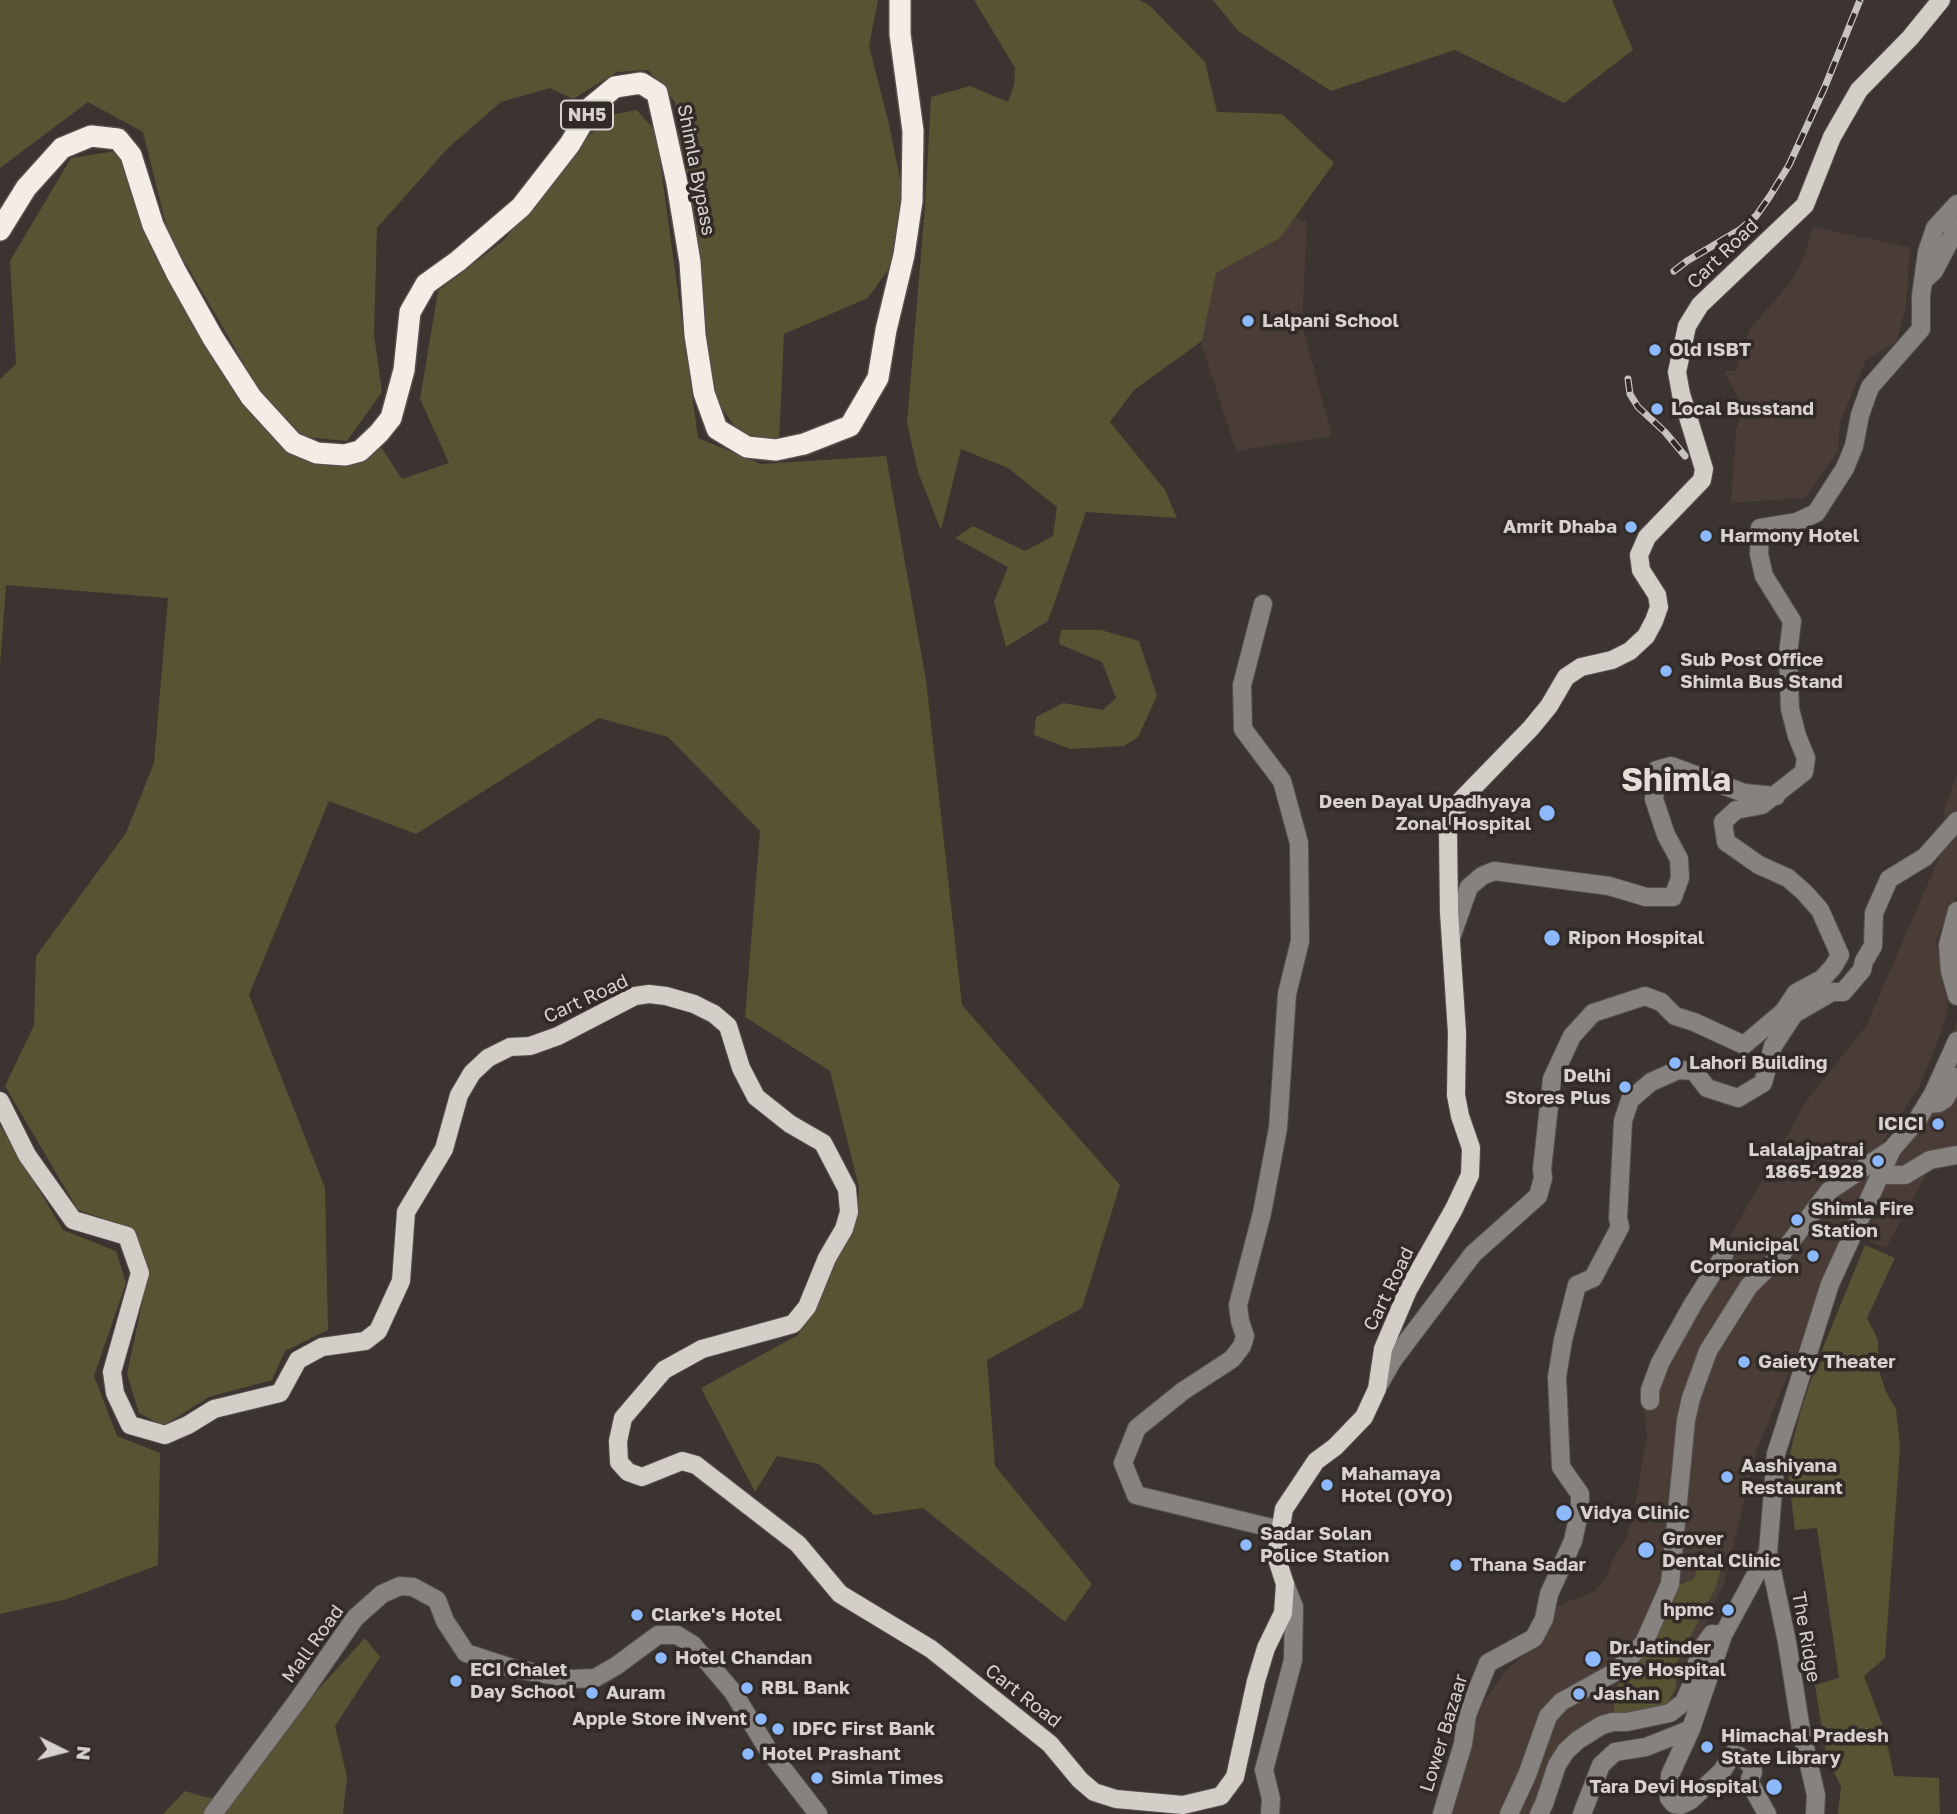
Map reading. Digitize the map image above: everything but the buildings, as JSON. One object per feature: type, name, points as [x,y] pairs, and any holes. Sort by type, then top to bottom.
[{"type":"highway","name":"Shimla Bypass","points":[[0,230],[26,188],[62,148],[91,136],[118,139],[131,155],[153,225],[176,272],[213,338],[251,397],[293,443],[317,453],[345,455],[360,450],[391,418],[404,370],[410,312],[426,284],[486,239],[521,206],[569,144],[592,106],[615,87],[641,83],[657,93],[677,183],[690,262],[695,335],[704,393],[717,429],[747,447],[776,450],[804,444],[850,426],[878,378],[904,255],[912,201],[913,131],[900,34],[900,0]]},
{"type":"main road","name":"Cart Road","points":[[0,1101],[31,1161],[74,1220],[127,1236],[139,1273],[112,1372],[115,1393],[130,1425],[165,1435],[214,1409],[280,1393],[298,1360],[322,1347],[365,1341],[378,1331],[401,1281],[406,1212],[444,1149],[459,1096],[472,1073],[488,1058],[510,1047],[530,1046],[558,1036],[635,996],[649,994],[694,1004],[714,1014],[728,1026],[741,1068],[757,1097],[790,1124],[823,1143],[847,1189],[849,1212],[844,1229],[827,1258],[807,1307],[793,1324],[702,1349],[664,1370],[623,1418],[618,1441],[618,1462],[628,1472],[642,1477],[682,1461],[696,1465],[798,1544],[840,1594],[932,1649],[1050,1744],[1080,1780],[1094,1792],[1116,1799],[1183,1805],[1222,1797],[1234,1777],[1266,1648],[1283,1613],[1285,1584],[1276,1556],[1284,1509],[1316,1461],[1335,1447],[1364,1417],[1377,1388],[1383,1349],[1408,1290],[1470,1175],[1471,1149],[1456,1095],[1457,1033],[1448,832],[1462,799],[1531,729],[1566,677],[1581,667],[1612,660],[1630,651],[1646,636],[1659,607],[1657,594],[1641,570],[1639,555],[1647,537],[1702,480],[1704,469],[1677,372],[1687,326],[1700,304],[1805,205],[1832,137],[1859,90],[1910,38],[1941,0]]},
{"type":"street","points":[[1804,1006],[1810,992],[1833,967],[1840,955],[1820,910],[1788,878],[1759,865],[1726,842],[1723,822],[1736,810],[1762,805],[1804,772],[1805,758],[1790,709],[1788,654],[1792,621],[1764,576],[1759,554],[1760,528],[1797,522],[1816,513],[1838,480],[1854,446],[1860,415],[1870,387],[1921,329],[1927,252],[1936,228],[1957,204]]},
{"type":"street","points":[[1923,281],[1934,271],[1957,227]]},
{"type":"street","points":[[1263,604],[1242,685],[1243,729],[1282,781],[1299,843],[1300,941],[1287,994],[1278,1128],[1262,1213],[1238,1305],[1245,1336],[1242,1346],[1232,1359],[1183,1391],[1137,1428],[1123,1463],[1136,1495],[1280,1530]]},
{"type":"street","points":[[1451,938],[1469,887],[1482,876],[1494,871],[1609,886],[1646,897],[1672,897],[1680,878],[1679,859],[1665,835],[1654,799],[1657,770],[1671,766],[1744,793],[1776,796]]},
{"type":"street","name":"Lower Bazaar","points":[[1442,1814],[1463,1744],[1467,1715],[1488,1663],[1534,1639],[1544,1619],[1549,1594],[1573,1541],[1580,1494],[1561,1467],[1557,1377],[1577,1285],[1593,1278],[1620,1227],[1618,1218],[1623,1121],[1630,1100],[1651,1082],[1678,1070],[1694,1071],[1707,1088],[1738,1098],[1763,1083],[1773,1046],[1794,1014],[1832,992],[1843,992],[1862,970],[1873,946],[1874,913],[1889,879],[1924,857],[1957,821]]},
{"type":"street","points":[[1957,911],[1948,945],[1950,971],[1957,996]]},
{"type":"street","points":[[1377,1388],[1393,1360],[1474,1254],[1538,1196],[1544,1178],[1542,1169],[1552,1079],[1572,1036],[1593,1013],[1645,996],[1661,1002],[1675,1016],[1744,1045],[1784,1011],[1796,993],[1818,981]]},
{"type":"street","points":[[1509,1814],[1527,1775],[1548,1716],[1562,1702],[1615,1672],[1644,1643],[1670,1584],[1686,1420],[1708,1351],[1749,1286],[1780,1256],[1829,1191],[1892,1149],[1927,1104],[1957,1041]]},
{"type":"street","points":[[1927,1104],[1939,1103],[1945,1099],[1957,1077]]},
{"type":"street","name":"The Ridge","points":[[1815,1814],[1816,1794],[1801,1730],[1787,1642],[1768,1552],[1776,1454],[1830,1284],[1892,1149]]},
{"type":"street","points":[[1881,1175],[1905,1175],[1930,1160],[1956,1155]]},
{"type":"street","points":[[1650,1401],[1650,1390],[1660,1363],[1724,1255]]},
{"type":"street","name":"The Ridge","points":[[1767,1814],[1751,1785],[1750,1779],[1754,1772],[1750,1764],[1732,1754],[1722,1771],[1690,1800],[1681,1805],[1674,1804],[1669,1798],[1670,1775],[1691,1729],[1723,1635],[1768,1552]]},
{"type":"street","points":[[1270,1814],[1271,1799],[1264,1770],[1293,1660],[1294,1607],[1285,1584]]},
{"type":"street","name":"Mall Road","points":[[213,1814],[355,1618],[382,1594],[400,1586],[413,1587],[437,1600],[445,1620],[467,1653],[527,1671],[573,1679],[595,1678],[659,1635],[677,1635],[693,1645],[733,1692],[767,1748],[818,1814]]},
{"type":"street","points":[[1539,1814],[1566,1751],[1602,1725],[1613,1722],[1627,1723],[1670,1713],[1684,1702],[1700,1651],[1713,1634],[1723,1635]]},
{"type":"street","points":[[1567,1814],[1601,1765],[1615,1752],[1646,1747],[1691,1729]]},
{"type":"street","points":[[1581,1814],[1601,1765]]},
{"type":"shaded area","points":[[0,0],[878,0],[869,46],[902,188],[890,267],[868,298],[784,334],[779,442],[738,432],[710,390],[675,102],[648,70],[617,72],[573,99],[550,88],[501,102],[447,149],[377,228],[374,335],[382,392],[347,441],[304,437],[261,393],[168,233],[143,132],[88,102],[0,168]]},
{"type":"shaded area","points":[[974,0],[1139,0],[1149,5],[1205,62],[1217,112],[1282,114],[1334,163],[1280,238],[1216,273],[1202,341],[1134,390],[1110,422],[1165,490],[1177,518],[1086,512],[1048,621],[1006,647],[994,602],[1008,567],[955,538],[973,526],[1025,551],[1053,536],[1057,507],[1008,468],[961,449],[941,530],[918,472],[907,423],[931,97],[970,86],[1008,102],[1014,85],[1015,68]]},
{"type":"shaded area","points":[[1213,0],[1612,0],[1633,50],[1564,103],[1455,50],[1331,91],[1238,31]]},
{"type":"shaded area","points":[[637,110],[656,132],[698,438],[761,464],[886,456],[926,680],[962,1005],[1120,1185],[1082,1308],[987,1360],[995,1466],[1092,1584],[1065,1622],[923,1508],[874,1515],[819,1464],[777,1456],[755,1492],[701,1388],[798,1335],[857,1220],[859,1187],[830,1071],[745,1017],[760,831],[668,737],[599,718],[416,834],[329,801],[249,995],[325,1188],[328,1330],[285,1351],[272,1380],[209,1397],[163,1426],[139,1413],[127,1374],[148,1275],[134,1229],[78,1210],[5,1086],[34,1025],[36,956],[126,833],[154,763],[168,598],[6,585],[0,667],[0,379],[16,364],[10,261],[71,158],[116,151],[129,173],[154,255],[238,399],[294,452],[348,467],[381,447],[402,479],[449,463],[420,399],[438,291],[504,240],[574,150],[610,115]]},
{"type":"shaded area","name":"Lalpani School","points":[[1242,194],[1307,222],[1302,324],[1332,436],[1236,451],[1187,299]]},
{"type":"shaded area","points":[[1813,227],[1910,247],[1906,307],[1896,342],[1866,360],[1840,422],[1838,451],[1805,498],[1731,503],[1736,430],[1743,408],[1724,371],[1736,371],[1749,330],[1789,284],[1802,262]]},
{"type":"shaded area","points":[[1061,630],[1101,630],[1139,641],[1157,696],[1138,737],[1124,746],[1070,749],[1034,735],[1036,717],[1063,703],[1103,710],[1116,698],[1102,662],[1059,644]]},
{"type":"shaded area","points":[[1957,774],[1957,896],[1936,939],[1948,1008],[1942,1030],[1919,1087],[1884,1140],[1757,1450],[1724,1583],[1663,1720],[1568,1740],[1533,1814],[1451,1814],[1473,1718],[1504,1672],[1536,1645],[1553,1607],[1593,1592],[1606,1578],[1613,1559],[1627,1536],[1647,1435],[1641,1387],[1807,1100],[1866,1026],[1945,844],[1944,811]]},
{"type":"shaded area","points":[[1957,1019],[1957,1160],[1933,1162],[1886,1248],[1857,1237],[1901,1146],[1933,1093]]},
{"type":"shaded area","points":[[0,1125],[63,1230],[116,1251],[126,1283],[94,1376],[117,1436],[160,1453],[158,1565],[67,1599],[0,1614]]},
{"type":"shaded area","points":[[1865,1245],[1895,1258],[1867,1318],[1878,1340],[1878,1368],[1886,1392],[1896,1409],[1900,1447],[1885,1658],[1864,1676],[1884,1729],[1894,1776],[1939,1778],[1940,1814],[1838,1814],[1841,1787],[1826,1755],[1815,1685],[1839,1678],[1817,1528],[1795,1530],[1787,1465],[1816,1365]]},
{"type":"shaded area","points":[[1724,1557],[1716,1587],[1675,1666],[1676,1686],[1669,1701],[1654,1713],[1627,1718],[1614,1711],[1613,1692],[1647,1645],[1676,1586],[1694,1579],[1699,1561]]},
{"type":"shaded area","points":[[365,1638],[380,1657],[335,1726],[347,1777],[343,1814],[163,1814],[185,1791],[230,1801],[304,1705]]},
{"type":"railway","points":[[1674,271],[1741,229],[1756,216],[1770,196],[1789,165],[1824,89],[1860,0]]},
{"type":"railway","points":[[1628,379],[1630,394],[1638,407],[1665,432],[1685,456]]},
{"type":"place","name":"Lalpani School","points":[[1248,321]]},
{"type":"place","name":"Old ISBT","points":[[1655,350]]},
{"type":"place","name":"Local Busstand","points":[[1657,409]]},
{"type":"place","name":"Amrit Dhaba","points":[[1631,527]]},
{"type":"place","name":"Harmony Hotel","points":[[1706,536]]},
{"type":"place","name":"Sub Post Office Shimla Bus Stand","points":[[1666,671]]},
{"type":"place","name":"Deen Dayal Upadhyaya Zonal Hospital","points":[[1547,813]]},
{"type":"place","name":"Ripon Hospital","points":[[1552,938]]},
{"type":"place","name":"Lahori Building","points":[[1675,1063]]},
{"type":"place","name":"Delhi Stores Plus","points":[[1625,1087]]},
{"type":"place","name":"ICICI","points":[[1938,1124]]},
{"type":"place","name":"Lalalajpatrai 1865-1928","points":[[1878,1161]]},
{"type":"place","name":"Shimla Fire Station","points":[[1797,1220]]},
{"type":"place","name":"Municipal Corporation","points":[[1813,1256]]},
{"type":"place","name":"Gaiety Theater","points":[[1744,1362]]},
{"type":"place","name":"Aashiyana Restaurant","points":[[1727,1477]]},
{"type":"place","name":"Mahamaya Hotel (OYO)","points":[[1327,1485]]},
{"type":"place","name":"Vidya Clinic","points":[[1564,1513]]},
{"type":"place","name":"Sadar Solan Police Station","points":[[1246,1545]]},
{"type":"place","name":"Grover Dental Clinic","points":[[1646,1550]]},
{"type":"place","name":"Thana Sadar","points":[[1456,1565]]},
{"type":"place","name":"hpmc","points":[[1728,1610]]},
{"type":"place","name":"Clarke's Hotel","points":[[637,1615]]},
{"type":"place","name":"Hotel Chandan","points":[[661,1658]]},
{"type":"place","name":"Dr.Jatinder Eye Hospital","points":[[1593,1659]]},
{"type":"place","name":"ECI Chalet Day School","points":[[456,1681]]},
{"type":"place","name":"RBL Bank","points":[[747,1688]]},
{"type":"place","name":"Auram","points":[[592,1693]]},
{"type":"place","name":"Jashan","points":[[1579,1694]]},
{"type":"place","name":"Apple Store iNvent","points":[[761,1719]]},
{"type":"place","name":"IDFC First Bank","points":[[778,1729]]},
{"type":"place","name":"Himachal Pradesh State Library","points":[[1707,1747]]},
{"type":"place","name":"Hotel Prashant","points":[[748,1754]]},
{"type":"place","name":"Simla Times","points":[[817,1778]]},
{"type":"place","name":"Tara Devi Hospital","points":[[1774,1787]]},
{"type":"district","name":"Shimla","points":[[1676,781]]}]
